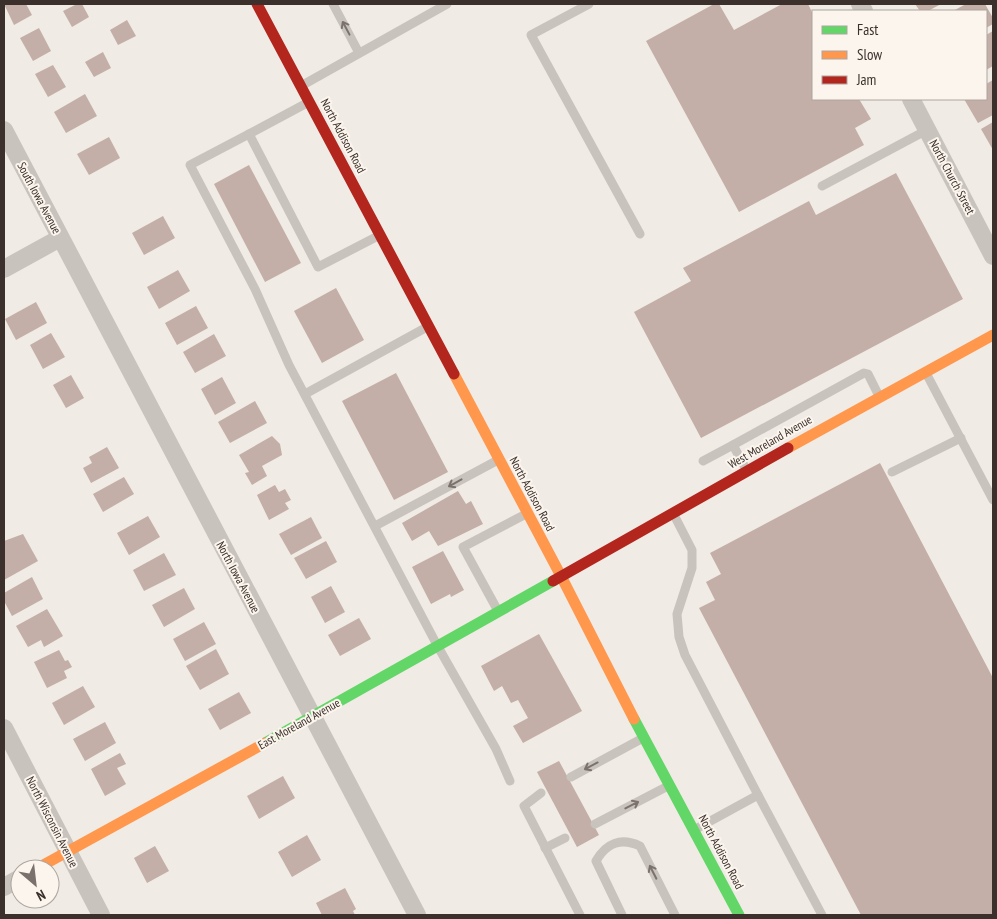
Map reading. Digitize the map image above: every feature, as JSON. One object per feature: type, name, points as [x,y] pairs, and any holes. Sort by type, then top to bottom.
[{"type":"street","name":"North Addison Road","points":[[257,4],[561,576],[643,738],[739,915]]},
{"type":"street","name":"North Church Street","points":[[912,100],[993,256]]},
{"type":"street","name":"South Iowa Avenue","points":[[4,130],[60,238]]},
{"type":"street","points":[[4,269],[60,238]]},
{"type":"street","name":"North Iowa Avenue","points":[[60,238],[417,915]]},
{"type":"street","name":"West Moreland Avenue","points":[[561,576],[925,370],[993,334]]},
{"type":"street","name":"East Moreland Avenue","points":[[53,859],[312,717],[561,576]]},
{"type":"street","name":"North Wisconsin Avenue","points":[[4,728],[101,915]]},
{"type":"lane","points":[[333,4],[360,53]]},
{"type":"lane","points":[[301,86],[447,4]]},
{"type":"lane","points":[[589,4],[531,35],[640,234]]},
{"type":"lane","points":[[309,102],[190,165],[255,289],[305,394],[437,645],[496,749],[510,781]]},
{"type":"lane","points":[[822,186],[927,130]]},
{"type":"lane","points":[[249,134],[318,267],[380,235]]},
{"type":"lane","points":[[305,394],[428,327]]},
{"type":"lane","points":[[925,370],[993,500]]},
{"type":"lane","points":[[703,461],[864,373],[868,374],[880,396]]},
{"type":"lane","points":[[892,472],[961,438]]},
{"type":"lane","points":[[733,445],[747,471]]},
{"type":"lane","points":[[375,526],[498,460]]},
{"type":"lane","points":[[498,611],[463,547],[526,513]]},
{"type":"lane","points":[[672,513],[692,550],[692,568],[677,614],[679,637],[685,655],[822,915]]},
{"type":"lane","points":[[571,777],[643,738]]},
{"type":"lane","points":[[595,824],[670,786]]},
{"type":"lane","points":[[541,793],[524,806],[580,915]]},
{"type":"lane","points":[[694,830],[758,795]]},
{"type":"lane","points":[[545,848],[565,838]]},
{"type":"lane","points":[[622,915],[596,862],[601,851],[620,841],[630,841],[640,846],[675,915]]},
{"type":"building","points":[[4,4],[26,4],[32,15],[14,25]]},
{"type":"building","points":[[77,4],[82,4],[89,17],[72,27],[63,11]]},
{"type":"building","points":[[714,4],[719,4],[734,30],[782,4],[808,4],[812,12],[812,100],[860,100],[871,119],[855,128],[864,145],[739,212],[646,41]]},
{"type":"building","points":[[915,4],[941,4],[930,10],[919,10]]},
{"type":"building","points":[[966,4],[985,4],[993,18],[993,24],[987,27],[987,10],[955,10]]},
{"type":"building","points":[[127,20],[136,36],[118,45],[110,30]]},
{"type":"building","points":[[39,28],[51,51],[33,61],[20,38]]},
{"type":"building","points":[[993,31],[993,66],[987,69],[987,34]]},
{"type":"building","points":[[103,52],[111,68],[94,77],[85,62]]},
{"type":"building","points":[[53,65],[66,87],[48,97],[35,74]]},
{"type":"building","points":[[993,80],[993,115],[978,123],[965,100],[987,100],[987,83]]},
{"type":"building","points":[[85,94],[97,116],[66,133],[54,112]]},
{"type":"building","points":[[993,122],[993,150],[981,129]]},
{"type":"building","points":[[109,137],[120,158],[89,175],[77,154]]},
{"type":"building","points":[[249,165],[301,263],[265,282],[214,184]]},
{"type":"building","points":[[896,173],[963,299],[701,438],[634,312],[691,281],[683,268],[809,201],[816,215]]},
{"type":"building","points":[[163,216],[175,238],[144,255],[132,233]]},
{"type":"building","points":[[178,270],[190,291],[159,309],[147,287]]},
{"type":"building","points":[[336,288],[364,340],[322,363],[294,311]]},
{"type":"building","points":[[36,302],[47,323],[16,340],[5,319]]},
{"type":"building","points":[[196,306],[208,328],[177,345],[165,323]]},
{"type":"building","points":[[51,333],[65,357],[43,369],[30,345]]},
{"type":"building","points":[[214,334],[226,356],[195,373],[183,352]]},
{"type":"building","points":[[396,373],[448,472],[394,500],[342,401]]},
{"type":"building","points":[[71,375],[84,398],[66,408],[53,385]]},
{"type":"building","points":[[222,377],[236,403],[215,415],[201,389]]},
{"type":"building","points":[[255,401],[267,423],[230,443],[218,422]]},
{"type":"building","points":[[272,436],[280,444],[282,455],[262,466],[267,476],[252,485],[245,473],[249,472],[239,455]]},
{"type":"building","points":[[107,447],[119,468],[91,483],[83,468],[92,463],[89,457]]},
{"type":"building","points":[[880,463],[993,678],[993,915],[861,915],[699,608],[715,600],[706,582],[721,574],[710,553]]},
{"type":"building","points":[[124,477],[134,494],[103,512],[93,494]]},
{"type":"building","points":[[275,485],[279,492],[285,489],[291,500],[285,503],[289,509],[269,520],[257,495]]},
{"type":"building","points":[[458,491],[466,504],[471,501],[483,524],[438,546],[429,531],[412,541],[402,523]]},
{"type":"building","points":[[148,516],[160,537],[129,555],[117,533]]},
{"type":"building","points":[[311,517],[322,538],[291,555],[279,534]]},
{"type":"building","points":[[23,534],[38,561],[4,580],[4,541]]},
{"type":"building","points":[[326,541],[337,562],[306,579],[294,558]]},
{"type":"building","points":[[443,551],[464,590],[451,597],[450,594],[431,604],[412,567]]},
{"type":"building","points":[[164,553],[176,575],[144,591],[133,570]]},
{"type":"building","points":[[32,577],[43,599],[12,616],[4,601],[4,593]]},
{"type":"building","points":[[331,586],[345,612],[325,623],[311,597]]},
{"type":"building","points":[[184,588],[195,609],[164,627],[152,605]]},
{"type":"building","points":[[47,609],[63,636],[44,647],[41,640],[28,647],[16,626]]},
{"type":"building","points":[[359,618],[371,639],[340,656],[328,635]]},
{"type":"building","points":[[204,622],[216,644],[185,661],[173,639]]},
{"type":"building","points":[[539,634],[582,711],[523,743],[513,726],[528,718],[518,700],[511,703],[502,686],[494,691],[481,666]]},
{"type":"building","points":[[216,649],[229,674],[200,690],[186,666]]},
{"type":"building","points":[[59,650],[65,661],[68,660],[72,667],[64,671],[67,678],[47,688],[34,662]]},
{"type":"building","points":[[83,686],[95,707],[64,725],[52,703]]},
{"type":"building","points":[[239,692],[251,713],[220,730],[208,709]]},
{"type":"building","points":[[105,722],[116,743],[85,761],[73,739]]},
{"type":"building","points":[[120,753],[126,764],[117,768],[126,784],[105,796],[91,769]]},
{"type":"building","points":[[559,761],[599,835],[577,847],[537,772]]},
{"type":"building","points":[[283,776],[295,798],[259,819],[247,796]]},
{"type":"building","points":[[307,835],[321,860],[292,877],[278,852]]},
{"type":"building","points":[[155,846],[169,871],[147,883],[134,858]]},
{"type":"building","points":[[345,888],[356,909],[353,911],[355,915],[322,915],[316,903]]},
{"type":"traffic: fast","points":[[265,743],[553,581]]},
{"type":"traffic: fast","points":[[634,719],[739,915]]},
{"type":"traffic: slow","points":[[788,448],[993,335]]},
{"type":"traffic: slow","points":[[454,374],[634,719]]},
{"type":"traffic: slow","points":[[54,859],[265,743]]},
{"type":"traffic: jam","points":[[257,4],[454,374]]},
{"type":"traffic: jam","points":[[553,581],[788,448]]}]
